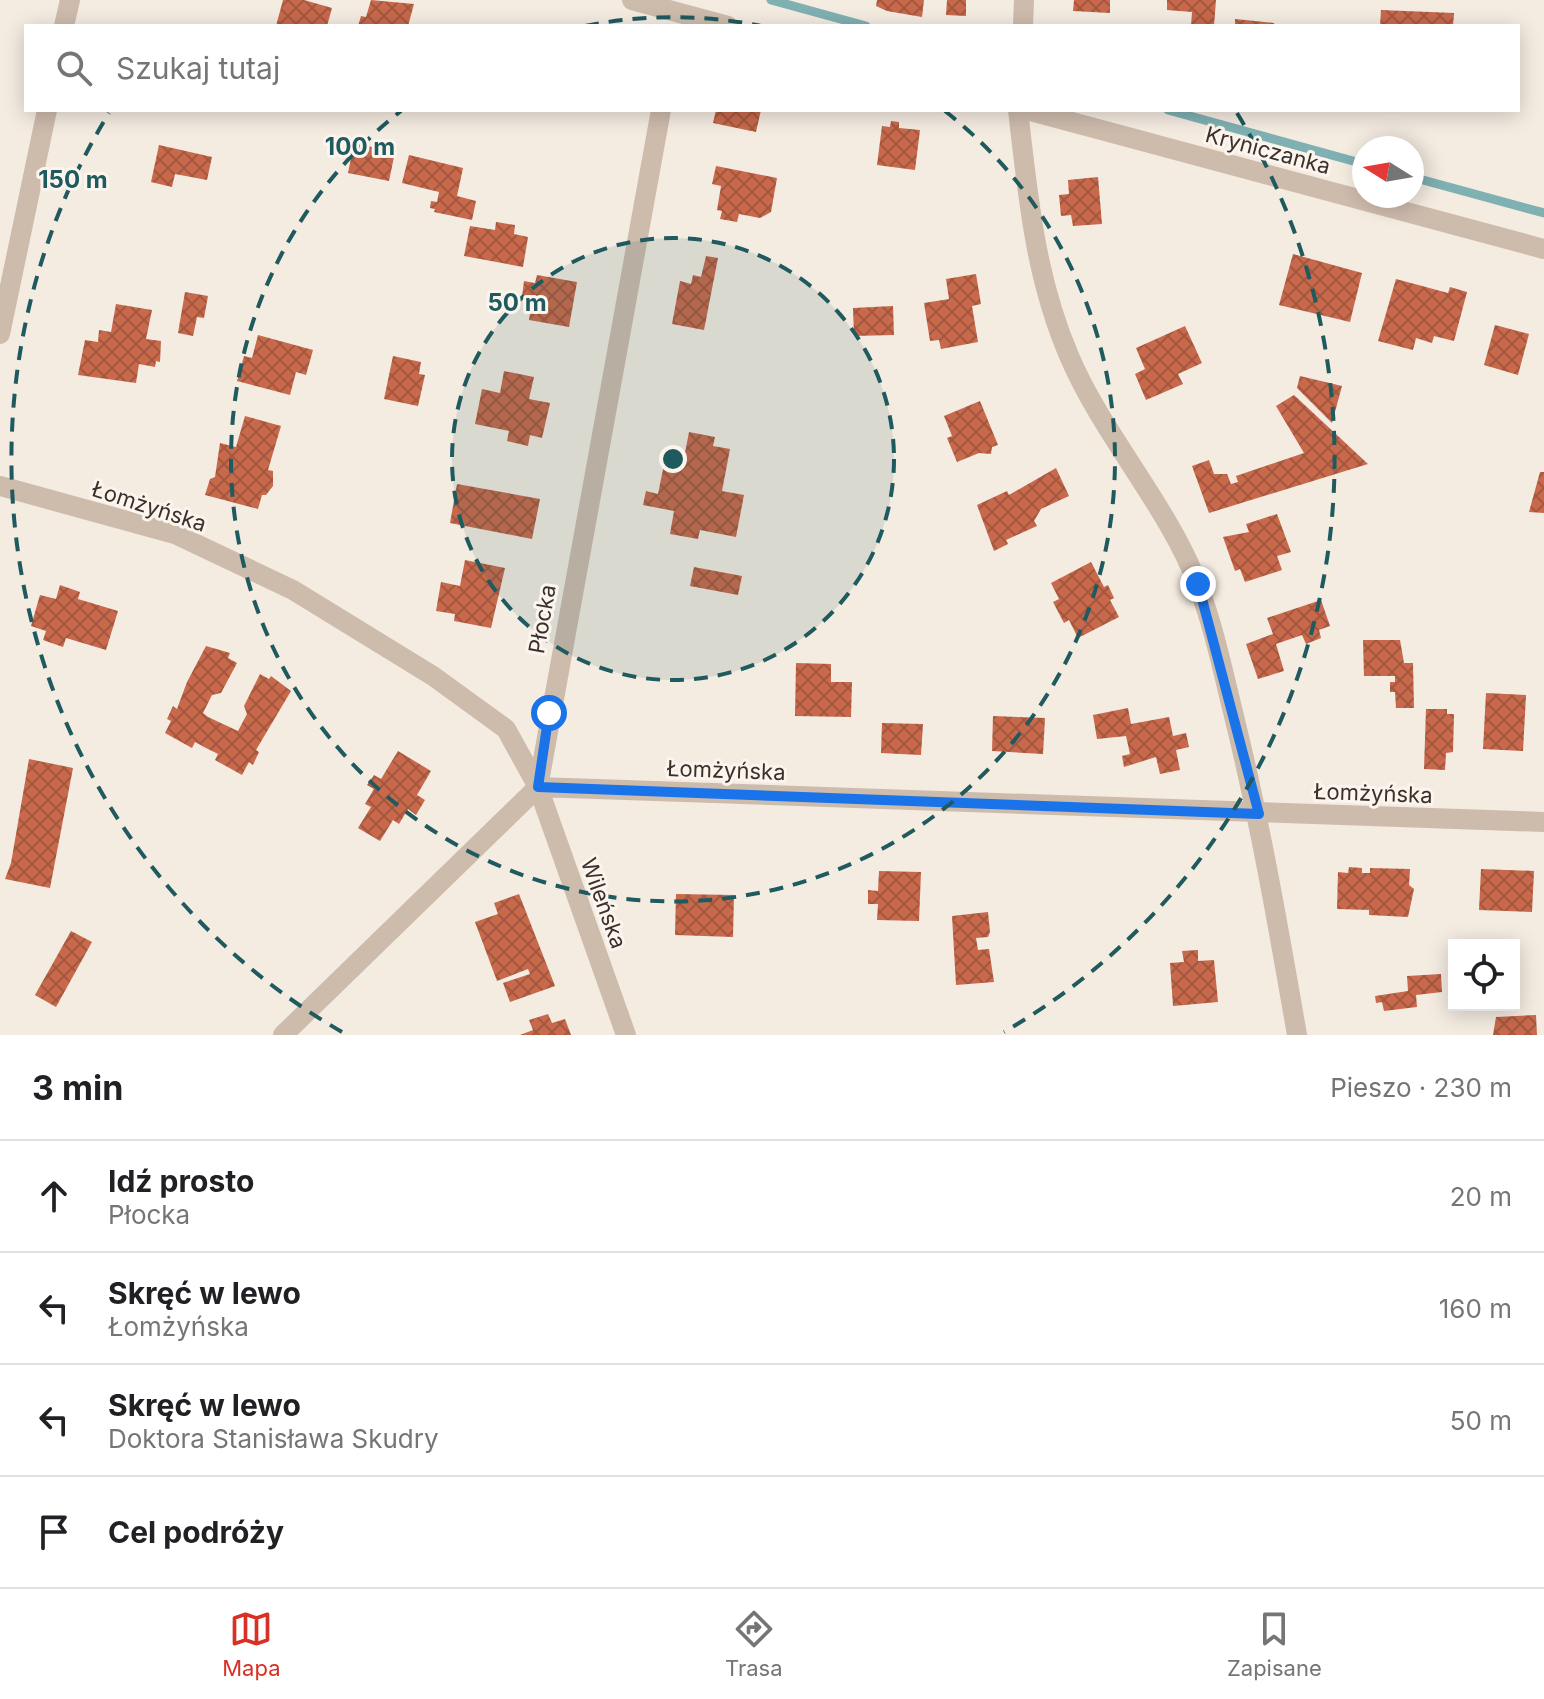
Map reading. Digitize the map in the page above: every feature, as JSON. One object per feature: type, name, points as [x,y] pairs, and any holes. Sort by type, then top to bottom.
[{"type":"street","points":[[64,24],[70,0]]},
{"type":"street","points":[[632,0],[678,19],[714,24]]},
{"type":"street","points":[[1023,24],[1024,0]]},
{"type":"street","points":[[0,334],[47,112]]},
{"type":"street","name":"Płocka","points":[[538,787],[661,112]]},
{"type":"street","points":[[1018,112],[1033,241],[1046,294],[1071,361],[1170,529],[1198,584],[1259,814],[1297,1035]]},
{"type":"street","name":"Kryniczanka","points":[[1034,112],[1544,249]]},
{"type":"street","name":"Łomżyńska","points":[[0,486],[175,534],[293,590],[433,676],[506,729],[538,787],[1544,822]]},
{"type":"street","points":[[283,1035],[538,787]]},
{"type":"street","name":"Wileńska","points":[[538,787],[626,1035]]},
{"type":"building","points":[[283,0],[304,0],[332,8],[328,24],[277,24]]},
{"type":"building","points":[[371,0],[414,4],[409,24],[359,24],[361,16],[366,17]]},
{"type":"building","points":[[877,0],[924,0],[922,17],[887,11],[876,6]]},
{"type":"building","points":[[947,0],[966,0],[966,16],[946,15]]},
{"type":"building","points":[[1074,0],[1110,0],[1110,13],[1073,11]]},
{"type":"building","points":[[1167,0],[1216,0],[1214,24],[1191,24],[1192,12],[1167,10]]},
{"type":"building","points":[[1381,10],[1454,13],[1453,24],[1380,24]]},
{"type":"building","points":[[1235,19],[1274,23],[1274,24],[1235,24]]},
{"type":"building","points":[[716,112],[761,112],[756,132],[713,123]]},
{"type":"building","points":[[891,121],[899,122],[899,128],[920,130],[915,170],[877,165],[882,126],[890,127]]},
{"type":"building","points":[[354,143],[395,152],[389,181],[348,173]]},
{"type":"building","points":[[159,145],[212,157],[207,180],[175,174],[172,187],[151,182]]},
{"type":"building","points":[[409,155],[463,168],[457,196],[476,201],[472,220],[434,212],[435,209],[430,208],[431,201],[437,202],[439,192],[402,183]]},
{"type":"building","points":[[716,166],[777,178],[771,212],[760,218],[739,214],[737,222],[720,219],[722,211],[717,210],[721,186],[712,184]]},
{"type":"building","points":[[1098,177],[1102,224],[1073,226],[1071,215],[1061,216],[1059,195],[1069,194],[1068,180]]},
{"type":"building","points":[[496,222],[515,225],[514,234],[528,237],[523,267],[464,256],[470,226],[495,230]]},
{"type":"building","points":[[1293,254],[1362,273],[1350,322],[1279,305]]},
{"type":"building","points":[[706,256],[718,258],[704,330],[672,324],[680,281],[691,284],[693,275],[701,277]]},
{"type":"building","points":[[976,274],[981,304],[972,306],[978,342],[941,349],[939,340],[930,341],[924,303],[949,299],[946,279]]},
{"type":"building","points":[[537,275],[577,282],[569,327],[529,320],[532,298],[522,297],[524,281],[535,283]]},
{"type":"building","points":[[1396,279],[1448,293],[1450,287],[1467,292],[1454,341],[1434,336],[1432,343],[1416,338],[1413,350],[1378,341]]},
{"type":"building","points":[[185,292],[208,296],[204,318],[197,317],[193,336],[178,333]]},
{"type":"building","points":[[116,304],[152,310],[146,339],[161,341],[160,362],[156,361],[155,367],[139,364],[136,383],[78,375],[85,340],[98,342],[99,330],[111,332]]},
{"type":"building","points":[[893,306],[894,335],[854,336],[853,308]]},
{"type":"building","points":[[1495,325],[1529,334],[1518,375],[1484,365]]},
{"type":"building","points":[[1185,326],[1202,363],[1178,374],[1183,384],[1146,400],[1135,374],[1145,369],[1136,348]]},
{"type":"building","points":[[258,335],[313,350],[306,375],[296,372],[290,395],[237,381],[244,356],[252,358]]},
{"type":"building","points":[[393,356],[421,362],[419,374],[425,375],[418,406],[384,399]]},
{"type":"building","points":[[504,371],[534,377],[529,399],[550,403],[542,438],[530,435],[528,446],[507,441],[509,431],[475,424],[482,389],[500,393]]},
{"type":"building","points":[[1300,376],[1342,386],[1332,423],[1297,388]]},
{"type":"building","points":[[1294,395],[1368,464],[1209,513],[1192,466],[1209,460],[1214,474],[1227,474],[1231,484],[1238,482],[1236,476],[1304,453],[1276,406]]},
{"type":"building","points":[[980,401],[998,445],[992,447],[991,454],[979,453],[957,462],[947,438],[952,436],[944,416]]},
{"type":"building","points":[[245,416],[281,426],[268,470],[273,471],[273,486],[266,495],[262,495],[258,509],[205,495],[210,479],[215,477],[220,443],[236,447]]},
{"type":"building","points":[[689,432],[715,437],[713,446],[730,449],[722,491],[744,495],[736,537],[700,530],[698,539],[670,534],[674,511],[643,505],[646,491],[658,494],[667,450],[685,453]]},
{"type":"building","points":[[1056,468],[1069,496],[1041,509],[1034,521],[1037,526],[1006,540],[1008,544],[994,551],[977,505],[1007,491],[1009,495]]},
{"type":"building","points":[[1540,472],[1544,472],[1544,513],[1529,512]]},
{"type":"building","points":[[457,484],[540,499],[532,539],[450,523]]},
{"type":"building","points":[[1277,514],[1291,552],[1277,556],[1282,570],[1245,582],[1240,569],[1235,571],[1223,537],[1249,532],[1246,524]]},
{"type":"building","points":[[465,560],[505,568],[491,628],[454,621],[455,614],[436,611],[441,582],[460,586]]},
{"type":"building","points":[[1091,562],[1104,587],[1108,585],[1114,598],[1110,600],[1119,617],[1078,638],[1069,620],[1064,623],[1053,602],[1059,599],[1051,583]]},
{"type":"building","points":[[694,567],[742,576],[738,595],[690,586]]},
{"type":"building","points":[[60,585],[80,592],[78,599],[118,611],[106,650],[66,638],[63,647],[43,640],[46,631],[31,626],[40,595],[56,599]]},
{"type":"building","points":[[1321,600],[1330,626],[1319,630],[1321,638],[1306,644],[1302,635],[1276,644],[1284,671],[1258,679],[1246,644],[1273,634],[1267,618]]},
{"type":"building","points":[[1363,640],[1400,640],[1404,663],[1413,663],[1414,708],[1396,708],[1395,692],[1390,692],[1390,682],[1395,682],[1395,676],[1364,676]]},
{"type":"building","points":[[206,646],[230,653],[228,658],[237,663],[221,693],[212,695],[203,713],[208,717],[238,731],[247,714],[244,706],[260,674],[269,679],[271,676],[291,691],[256,750],[259,752],[253,765],[249,762],[242,775],[215,760],[218,754],[195,742],[192,748],[165,733],[173,706],[177,709]]},
{"type":"building","points":[[796,663],[831,664],[831,682],[852,682],[851,717],[795,716]]},
{"type":"building","points":[[1486,693],[1526,695],[1523,751],[1483,749]]},
{"type":"building","points":[[1128,708],[1131,724],[1169,717],[1173,736],[1186,733],[1189,747],[1176,750],[1180,770],[1160,774],[1156,757],[1124,767],[1122,756],[1130,754],[1126,736],[1097,739],[1093,715]]},
{"type":"building","points":[[1426,709],[1447,709],[1447,714],[1454,714],[1453,752],[1446,753],[1445,770],[1424,769]]},
{"type":"building","points":[[993,716],[1045,718],[1043,754],[992,751]]},
{"type":"building","points":[[882,723],[923,724],[921,755],[881,753]]},
{"type":"building","points":[[398,751],[431,771],[417,795],[425,800],[416,815],[408,809],[399,824],[393,820],[380,841],[358,828],[371,807],[365,804],[374,789],[367,785],[374,775],[381,779]]},
{"type":"building","points":[[29,759],[73,768],[50,888],[5,879],[11,863]]},
{"type":"building","points":[[1349,867],[1362,868],[1362,873],[1370,873],[1370,868],[1410,869],[1409,885],[1414,889],[1408,917],[1369,915],[1369,910],[1337,909],[1338,872],[1348,873]]},
{"type":"building","points":[[1481,869],[1534,871],[1532,912],[1479,910]]},
{"type":"building","points":[[879,871],[921,872],[919,921],[877,920],[878,904],[868,904],[868,890],[878,891]]},
{"type":"building","points":[[519,894],[555,986],[510,1002],[503,983],[530,974],[528,969],[497,981],[475,922],[498,914],[494,903]]},
{"type":"building","points":[[676,894],[734,895],[733,937],[675,935]]},
{"type":"building","points":[[988,912],[988,937],[976,938],[978,950],[989,949],[994,982],[956,985],[952,916]]},
{"type":"building","points":[[71,931],[92,942],[56,1007],[35,995]]},
{"type":"building","points":[[1198,950],[1198,961],[1214,960],[1218,1002],[1173,1006],[1170,963],[1184,962],[1182,951]]},
{"type":"building","points":[[1441,974],[1442,992],[1416,995],[1417,1007],[1384,1011],[1382,1002],[1376,1003],[1375,996],[1408,991],[1407,976]]},
{"type":"building","points":[[548,1014],[552,1023],[565,1019],[571,1035],[520,1035],[533,1030],[529,1020]]},
{"type":"building","points":[[1536,1015],[1537,1035],[1493,1035],[1496,1017]]},
{"type":"waterway","points":[[771,0],[859,24]]},
{"type":"waterway","points":[[1175,112],[1352,161]]},
{"type":"waterway","points":[[1424,180],[1544,213]]},
{"type":"route","points":[[549,713],[538,787],[1259,814],[1198,584]]}]
